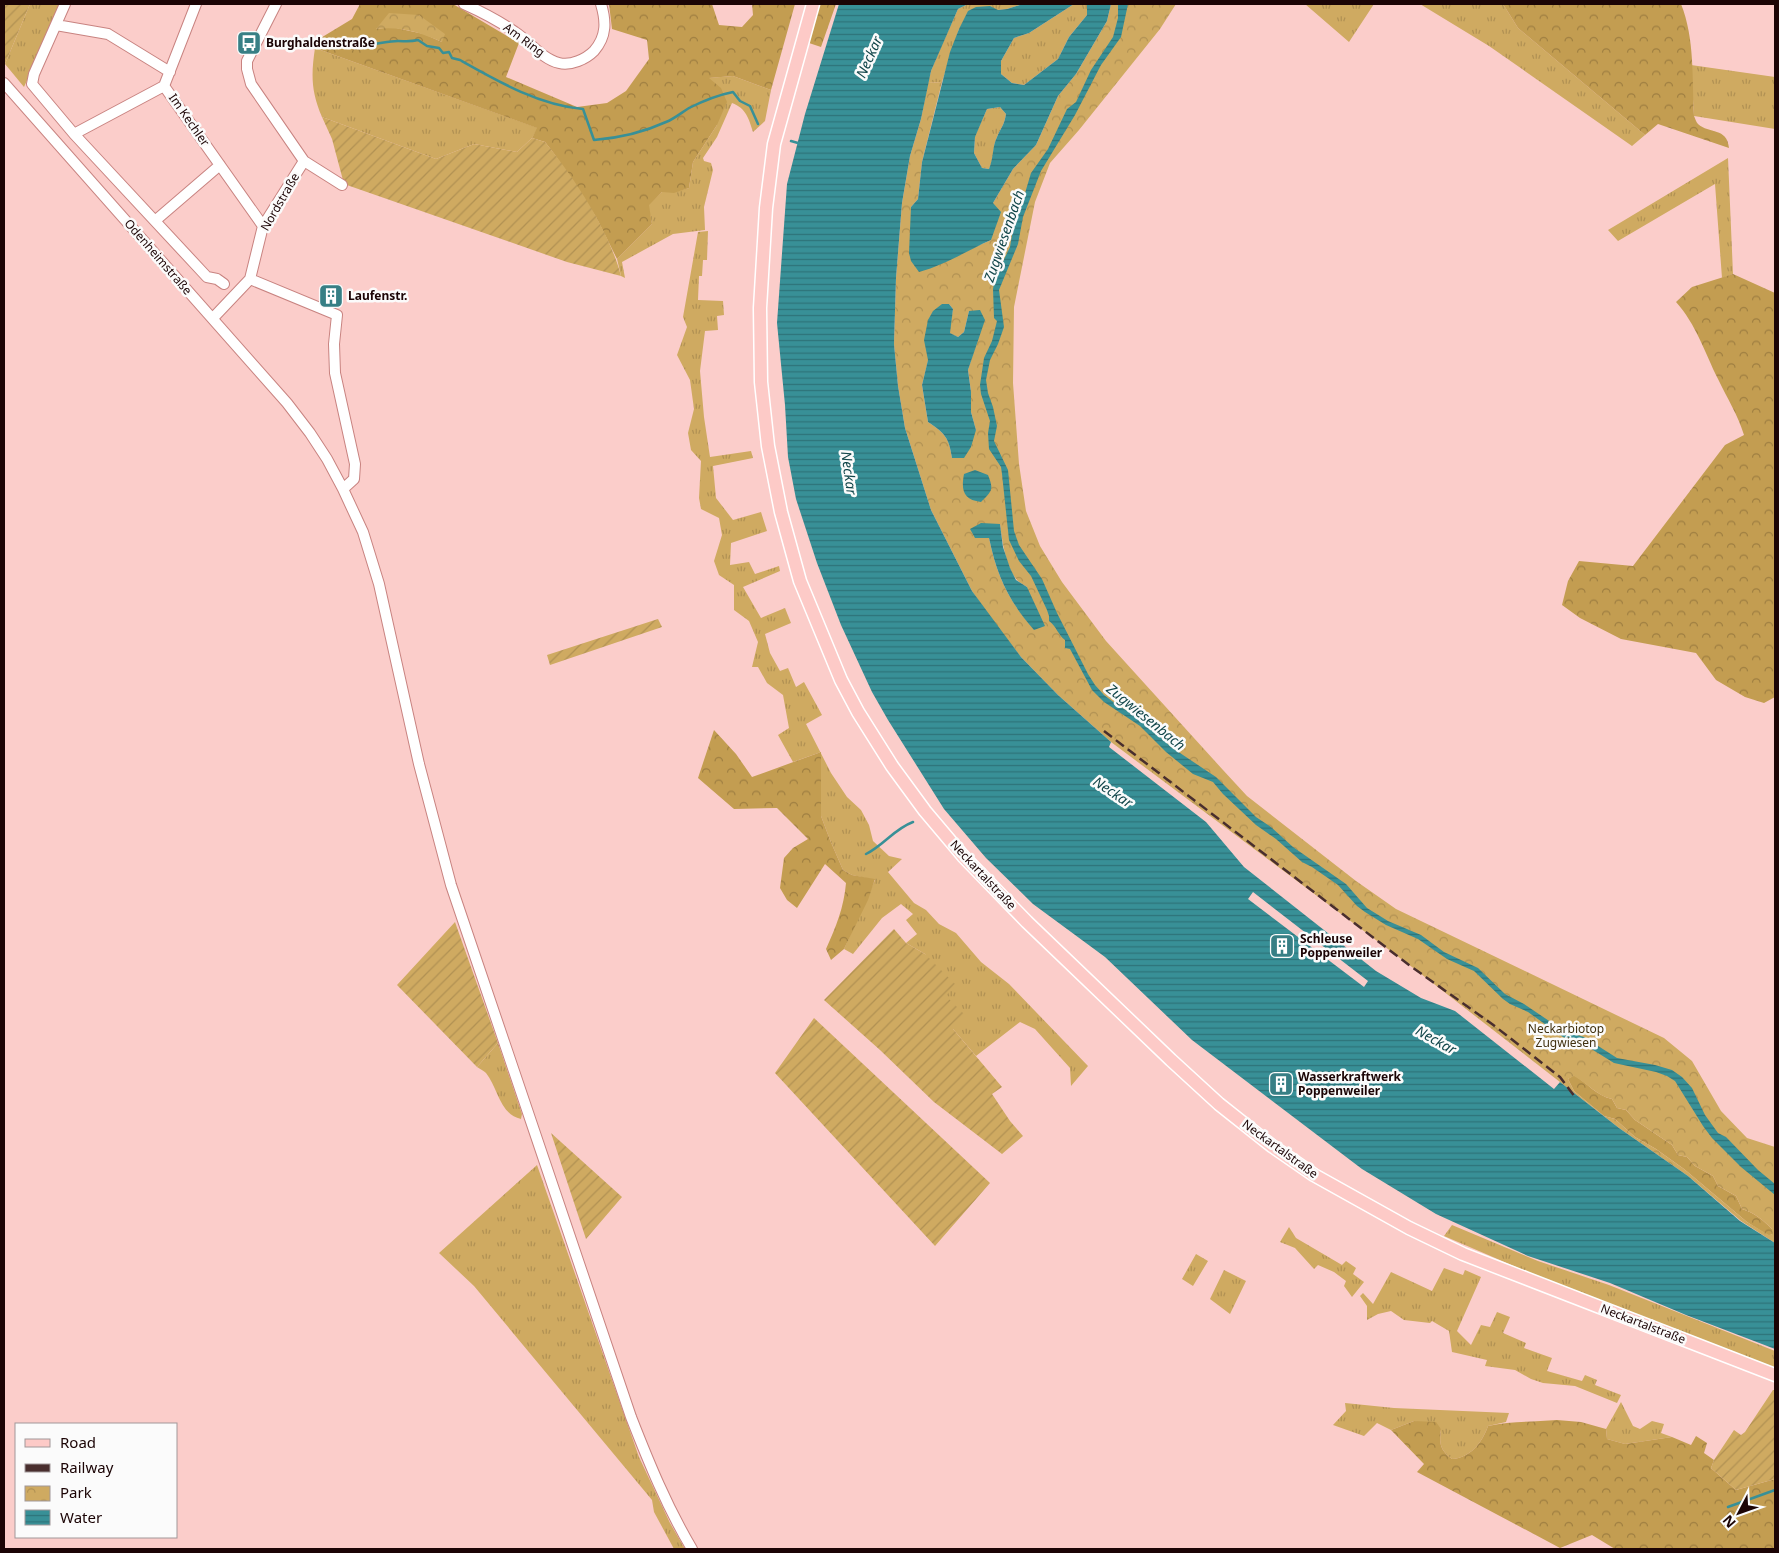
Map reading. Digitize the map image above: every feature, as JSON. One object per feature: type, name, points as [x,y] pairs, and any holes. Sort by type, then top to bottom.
[{"type":"main road","name":"Neckartalstraße","points":[[813,4],[774,144],[766,208],[760,308],[761,382],[768,446],[781,512],[800,581],[841,680],[858,712],[892,766],[925,811],[957,848],[1027,922],[1219,1104],[1272,1146],[1314,1175],[1409,1228],[1463,1254],[1775,1375]]},
{"type":"street","name":"Odenheimstraße","points":[[65,4],[34,74],[32,84],[74,134],[208,277],[217,279],[224,284]]},
{"type":"street","name":"Im Kechler","points":[[196,4],[164,86],[263,226]]},
{"type":"street","points":[[276,4],[247,61],[254,89],[304,161],[342,185]]},
{"type":"street","name":"Am Ring","points":[[464,4],[516,32],[549,58],[560,64],[583,59],[597,48],[604,33],[606,21],[601,4]]},
{"type":"street","points":[[56,25],[108,34],[170,72]]},
{"type":"street","name":"Odenheimstraße","points":[[4,83],[287,403],[310,433],[343,489],[363,532],[379,584],[419,764],[451,884],[631,1417],[660,1489],[692,1549]]},
{"type":"street","points":[[74,134],[164,86]]},
{"type":"street","name":"Nordstraße","points":[[213,318],[250,279],[263,226],[304,161]]},
{"type":"street","points":[[156,220],[220,165]]},
{"type":"street","points":[[250,279],[337,315],[334,351],[335,373],[355,464],[354,479],[343,489]]},
{"type":"green space","points":[[4,4],[30,4],[5,64],[4,63]]},
{"type":"green space","points":[[30,4],[62,4],[24,87],[5,64]]},
{"type":"green space","points":[[360,4],[453,4],[519,43],[506,77],[577,107],[607,103],[626,91],[649,59],[647,40],[612,29],[609,4],[712,4],[719,25],[742,27],[753,15],[752,4],[795,4],[771,90],[733,76],[709,78],[721,88],[727,102],[717,125],[693,162],[689,188],[674,193],[662,192],[649,205],[652,224],[617,259],[596,217],[555,155],[545,142],[532,138],[537,128],[315,48],[319,39],[352,19]],"holes":[[[419,15],[442,42],[424,34],[392,27],[376,29]]]},
{"type":"green space","points":[[818,4],[836,4],[821,47],[806,42]]},
{"type":"green space","points":[[968,4],[1023,4],[998,10],[959,29],[942,82],[928,83],[931,71],[958,9]]},
{"type":"green space","points":[[1074,4],[1087,4],[1087,15],[1069,37],[1058,59],[1024,85],[1012,83],[1001,74],[1001,61],[1014,38],[1029,33]]},
{"type":"green space","name":"Neckarbiotop Zugwiesen","points":[[1111,4],[1176,4],[1160,29],[1050,163],[1035,202],[1014,307],[1013,383],[1019,464],[1026,511],[1040,546],[1062,582],[1106,641],[1247,796],[1356,881],[1396,909],[1664,1038],[1692,1061],[1721,1111],[1747,1138],[1775,1147],[1775,1243],[1741,1221],[1688,1176],[1619,1128],[1416,970],[1111,742],[1058,695],[1021,657],[972,591],[931,510],[905,428],[898,386],[894,344],[896,278],[902,203],[910,156],[921,119],[928,83],[942,82],[922,162],[918,199],[911,207],[966,251],[991,240],[993,203],[1013,169],[1036,145],[1058,96],[1076,74],[1107,21]],"holes":[[[942,304],[949,304],[953,309],[949,333],[958,337],[964,332],[969,311],[980,332],[968,370],[971,412],[976,430],[952,458],[945,437],[928,422],[922,385]],[[1000,524],[1005,554],[1010,569],[1018,581],[1027,587],[1034,629],[1017,608],[1005,587],[989,538]],[[1574,1076],[1602,1095],[1612,1099],[1617,1108],[1626,1110],[1635,1120],[1672,1145],[1678,1155],[1687,1157],[1695,1166],[1713,1176],[1718,1186],[1736,1196],[1742,1209],[1762,1220],[1772,1229],[1772,1234],[1769,1235],[1747,1222],[1684,1169],[1635,1137],[1615,1119],[1604,1116],[1574,1091],[1568,1079]]]},
{"type":"green space","points":[[1305,4],[1374,4],[1349,42]]},
{"type":"green space","points":[[1420,4],[1503,4],[1518,28],[1645,135],[1632,146],[1489,46]]},
{"type":"green space","points":[[1503,4],[1681,4],[1691,45],[1694,116],[1697,123],[1702,127],[1725,137],[1729,148],[1658,124],[1645,135],[1518,28]]},
{"type":"green space","points":[[389,13],[419,15],[445,34],[442,42],[409,31],[393,28],[376,29]]},
{"type":"green space","points":[[315,48],[538,128],[532,138],[517,152],[474,144],[436,159],[322,117],[313,83]]},
{"type":"green space","points":[[1691,65],[1775,77],[1775,129],[1694,116]]},
{"type":"green space","points":[[733,76],[771,90],[765,121],[753,132],[744,111],[732,103],[717,137],[703,158],[704,161],[711,163],[713,170],[704,207],[705,230],[673,234],[622,262],[625,278],[621,276],[617,259],[652,224],[648,205],[662,192],[674,192],[689,188],[693,162],[717,125],[708,78]]},
{"type":"green space","points":[[1000,107],[1006,114],[1004,121],[995,141],[989,169],[982,168],[974,153],[975,136],[987,109]]},
{"type":"green space","points":[[322,117],[436,159],[474,144],[517,152],[532,138],[545,142],[568,172],[600,223],[616,259],[621,276],[567,262],[344,184],[332,139]]},
{"type":"green space","points":[[1728,158],[1733,274],[1722,278],[1715,184],[1618,241],[1608,230]]},
{"type":"green space","points":[[708,231],[707,260],[703,260],[702,276],[699,276],[698,300],[723,301],[724,315],[717,316],[718,330],[705,331],[700,371],[710,457],[751,451],[753,458],[713,466],[716,498],[733,520],[761,512],[767,531],[731,543],[730,565],[749,562],[755,574],[779,566],[780,571],[743,587],[761,618],[785,608],[791,623],[765,634],[770,653],[780,671],[788,668],[796,687],[804,682],[822,715],[806,724],[820,752],[793,762],[778,735],[789,728],[783,695],[767,683],[758,667],[752,667],[758,642],[749,621],[734,610],[734,585],[719,575],[714,561],[722,535],[719,518],[701,509],[699,498],[701,461],[691,450],[688,433],[694,409],[690,380],[677,355],[687,327],[683,317],[698,232]]},
{"type":"green space","points":[[1733,274],[1775,293],[1775,697],[1764,703],[1745,697],[1716,680],[1696,653],[1621,639],[1580,618],[1562,605],[1568,581],[1579,561],[1633,566],[1725,445],[1744,435],[1736,414],[1695,329],[1676,302],[1692,287]]},
{"type":"green space","points":[[658,619],[662,627],[550,665],[547,655]]},
{"type":"green space","points":[[714,730],[736,754],[752,777],[821,752],[821,816],[830,840],[843,870],[852,875],[875,879],[868,900],[844,949],[831,960],[826,949],[839,917],[846,883],[825,864],[797,908],[787,900],[780,888],[784,858],[793,848],[808,839],[777,808],[734,809],[698,778]]},
{"type":"green space","points":[[821,753],[831,773],[847,797],[861,810],[869,825],[873,841],[889,856],[902,859],[888,872],[914,903],[926,910],[939,924],[956,933],[981,962],[1009,984],[1088,1066],[1071,1086],[1070,1068],[1035,1029],[1020,1022],[976,1056],[953,1029],[945,996],[925,954],[906,943],[917,934],[906,920],[913,914],[901,904],[882,918],[853,954],[844,949],[875,880],[852,875],[843,870],[830,840],[821,816]]},
{"type":"green space","points":[[455,922],[498,1043],[477,1067],[397,985]]},
{"type":"green space","points":[[894,929],[906,943],[925,954],[955,984],[946,996],[965,1015],[953,1029],[1002,1087],[992,1094],[1010,1121],[1023,1136],[1002,1154],[934,1102],[824,1000]]},
{"type":"green space","points":[[814,1018],[990,1183],[935,1246],[775,1073]]},
{"type":"green space","points":[[498,1043],[522,1114],[521,1119],[508,1112],[486,1073],[477,1067]]},
{"type":"green space","points":[[1574,1075],[1597,1092],[1612,1099],[1617,1108],[1626,1110],[1635,1120],[1672,1145],[1678,1155],[1687,1157],[1695,1166],[1713,1176],[1718,1186],[1736,1196],[1742,1209],[1762,1220],[1772,1229],[1772,1234],[1769,1236],[1747,1222],[1684,1169],[1635,1137],[1615,1119],[1604,1116],[1574,1091],[1568,1079]]},
{"type":"green space","points":[[551,1133],[622,1197],[586,1239]]},
{"type":"green space","points":[[537,1165],[639,1457],[670,1523],[685,1549],[674,1549],[654,1512],[652,1500],[474,1286],[439,1253]]},
{"type":"green space","points":[[1452,1225],[1538,1261],[1609,1285],[1775,1351],[1775,1369],[1542,1278],[1444,1236]]},
{"type":"green space","points":[[1289,1227],[1296,1238],[1342,1265],[1346,1261],[1356,1268],[1353,1274],[1364,1282],[1352,1297],[1344,1286],[1346,1281],[1334,1272],[1318,1265],[1314,1269],[1295,1248],[1280,1242]]},
{"type":"green space","points":[[1196,1254],[1208,1261],[1193,1286],[1182,1279]]},
{"type":"green space","points":[[1444,1268],[1463,1275],[1465,1270],[1481,1277],[1457,1331],[1471,1345],[1481,1325],[1490,1327],[1497,1312],[1510,1317],[1503,1333],[1526,1343],[1524,1348],[1552,1358],[1547,1371],[1582,1381],[1585,1375],[1597,1380],[1595,1385],[1621,1395],[1617,1403],[1575,1386],[1543,1383],[1515,1370],[1485,1366],[1487,1360],[1452,1352],[1449,1331],[1432,1321],[1430,1323],[1404,1320],[1391,1311],[1378,1314],[1367,1320],[1367,1306],[1360,1296],[1363,1293],[1373,1304],[1391,1272],[1432,1291]]},
{"type":"green space","points":[[1224,1270],[1246,1281],[1230,1314],[1210,1299]]},
{"type":"green space","points":[[1773,1390],[1775,1390],[1775,1479],[1736,1490],[1711,1468],[1714,1460],[1734,1430],[1741,1435],[1745,1432]]},
{"type":"green space","points":[[1621,1402],[1633,1426],[1640,1429],[1652,1421],[1664,1424],[1661,1433],[1672,1437],[1625,1444],[1607,1439],[1606,1429]]},
{"type":"green space","points":[[1345,1403],[1394,1408],[1509,1413],[1506,1422],[1488,1426],[1475,1449],[1464,1456],[1452,1459],[1441,1446],[1441,1429],[1414,1421],[1391,1430],[1377,1423],[1364,1436],[1333,1425],[1346,1411]]},
{"type":"green space","points":[[1557,1420],[1581,1422],[1606,1429],[1607,1439],[1625,1444],[1672,1437],[1691,1445],[1696,1436],[1707,1443],[1704,1453],[1714,1460],[1711,1468],[1736,1490],[1775,1479],[1775,1549],[1615,1549],[1592,1535],[1560,1548],[1417,1472],[1424,1464],[1391,1430],[1414,1421],[1436,1422],[1441,1429],[1441,1446],[1452,1459],[1470,1453],[1479,1444],[1488,1426],[1514,1422]]},
{"type":"water","name":"Neckar","points":[[839,4],[968,4],[958,9],[931,71],[921,119],[910,156],[902,203],[896,278],[894,344],[905,428],[931,510],[972,591],[1021,657],[1058,695],[1111,742],[1109,747],[1206,822],[1244,867],[1376,971],[1421,998],[1455,1011],[1554,1089],[1560,1082],[1619,1128],[1688,1176],[1740,1221],[1775,1243],[1775,1349],[1610,1283],[1528,1256],[1436,1214],[1362,1169],[1192,1040],[1105,957],[1033,904],[986,858],[944,809],[872,692],[841,625],[817,563],[796,499],[788,457],[777,323],[787,184],[805,114]],"holes":[[[1253,892],[1368,981],[1364,987],[1248,899]]]},
{"type":"water","points":[[1023,4],[1074,4],[1029,33],[1014,38],[1001,61],[1001,74],[1012,83],[1024,85],[1058,59],[1069,37],[1087,15],[1087,4],[1111,4],[1107,21],[1076,74],[1058,96],[1036,145],[1013,169],[993,203],[1001,212],[991,240],[947,262],[919,272],[911,261],[909,253],[911,207],[918,199],[922,162],[950,52],[968,11],[976,7],[990,6],[998,10]],"holes":[[[1000,107],[1006,114],[995,141],[989,169],[982,168],[974,153],[975,137],[987,109]]]},
{"type":"water","points":[[1118,4],[1128,4],[1121,37],[1101,65],[1075,115],[1041,171],[1023,217],[1018,244],[999,290],[1004,327],[990,360],[986,380],[997,426],[994,441],[1008,470],[1014,531],[1019,545],[1042,579],[1088,674],[1104,695],[1146,722],[1171,747],[1216,777],[1256,817],[1271,827],[1293,847],[1346,884],[1367,908],[1388,921],[1421,935],[1444,952],[1478,968],[1505,994],[1524,1004],[1564,1031],[1584,1037],[1617,1058],[1655,1065],[1672,1070],[1682,1077],[1692,1088],[1705,1115],[1718,1133],[1726,1137],[1758,1170],[1775,1184],[1775,1195],[1741,1167],[1712,1138],[1675,1081],[1656,1072],[1614,1063],[1585,1045],[1563,1037],[1528,1012],[1503,999],[1474,971],[1447,959],[1418,939],[1386,925],[1357,906],[1338,885],[1302,862],[1276,839],[1256,825],[1213,782],[1193,774],[1166,752],[1140,726],[1104,702],[1092,690],[1070,649],[1065,648],[1065,640],[1049,621],[1047,610],[1031,576],[1019,561],[1009,540],[1001,467],[989,449],[988,433],[990,421],[980,385],[984,358],[992,341],[997,321],[994,318],[993,289],[995,278],[1010,247],[1015,217],[1020,210],[1031,173],[1048,149],[1067,109],[1076,102],[1091,70],[1113,37],[1118,18]]},
{"type":"water","points":[[942,304],[949,304],[953,309],[950,333],[958,337],[964,332],[969,311],[980,310],[985,320],[968,370],[971,412],[976,430],[971,447],[964,458],[952,458],[945,437],[928,422],[922,385],[928,360],[924,340],[928,320],[933,311]]},
{"type":"water","points":[[975,470],[988,475],[991,484],[990,493],[981,502],[970,499],[963,489],[964,474]]},
{"type":"water","points":[[981,523],[1000,524],[1003,547],[1010,568],[1016,580],[1027,587],[1045,626],[1034,630],[1010,598],[1000,576],[989,538],[975,538],[970,529]]},
{"type":"waterway","points":[[323,43],[374,44],[418,40],[427,46],[439,48],[443,53],[449,52],[452,58],[460,60],[535,98],[567,107],[583,109],[594,140],[648,129],[669,121],[700,103],[733,92],[740,101],[750,106],[758,124]]},
{"type":"waterway","points":[[791,141],[798,143]]},
{"type":"waterway","points":[[866,854],[900,829],[913,822]]},
{"type":"waterway","points":[[1728,1507],[1775,1490]]},
{"type":"railway","points":[[1104,731],[1409,965],[1492,1024],[1560,1077],[1575,1097]]},
{"type":"place","name":"Burghaldenstraße","points":[[249,43]]},
{"type":"place","name":"Laufenstr.","points":[[331,296]]},
{"type":"place","name":"Schleuse Poppenweiler","points":[[1282,946]]},
{"type":"place","name":"Wasserkraftwerk Poppenweiler","points":[[1281,1084]]},
{"type":"water label","name":"Zugwiesenbach","points":[[1004,236]]},
{"type":"water label","name":"Zugwiesenbach","points":[[1146,717]]}]
